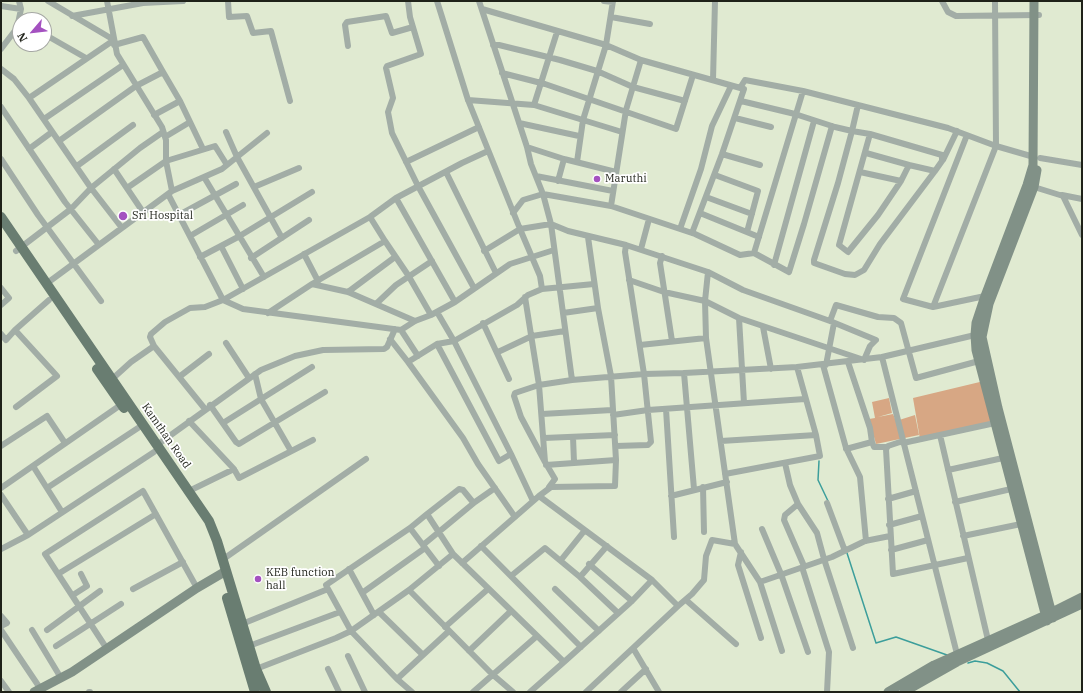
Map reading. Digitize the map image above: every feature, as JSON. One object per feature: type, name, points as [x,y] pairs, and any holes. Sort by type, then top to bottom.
[{"type":"main road","name":"Kamthan Road","points":[[1,217],[49,300],[110,381],[122,404],[138,428],[153,444],[190,491],[209,521],[222,560],[223,572],[255,692]]},
{"type":"main road","name":"Kamthan Road","points":[[1,228],[46,284],[153,444],[206,528],[242,624],[256,669],[266,692]]},
{"type":"street","points":[[19,1],[21,12]]},
{"type":"street","points":[[48,1],[114,43]]},
{"type":"street","points":[[107,1],[114,43],[123,65],[164,134],[170,193],[179,215],[222,300],[243,309],[398,329],[418,356]]},
{"type":"street","points":[[72,16],[143,3],[183,1]]},
{"type":"street","points":[[228,1],[229,17],[247,16],[253,33],[271,31],[290,101]]},
{"type":"street","points":[[408,1],[413,27],[421,54],[387,66],[386,68],[393,98],[388,112],[392,133],[418,186],[474,288]]},
{"type":"street","points":[[437,1],[468,100],[540,276],[542,289]]},
{"type":"street","points":[[477,1],[482,10],[520,123],[551,224],[572,380]]},
{"type":"street","points":[[577,162],[579,136],[597,71],[606,45],[611,17],[613,1],[604,1]]},
{"type":"street","points":[[713,80],[715,1]]},
{"type":"street","points":[[942,1],[948,12],[953,16],[1036,15]]},
{"type":"street","points":[[933,307],[996,146],[995,1]]},
{"type":"street","points":[[1034,1],[1036,15],[1037,157],[1034,187],[989,304],[982,337],[984,354],[1049,617]]},
{"type":"street","points":[[1036,15],[1040,1]]},
{"type":"street","points":[[1,6],[21,9]]},
{"type":"street","points":[[482,10],[606,45],[641,60],[744,89],[715,175],[692,233]]},
{"type":"street","points":[[348,46],[345,25],[347,22],[386,16],[392,33],[413,27]]},
{"type":"street","points":[[611,17],[650,24]]},
{"type":"street","points":[[534,105],[557,32]]},
{"type":"street","points":[[1,49],[12,35]]},
{"type":"street","points":[[29,98],[86,58],[114,43],[142,37],[180,101],[203,149]]},
{"type":"street","points":[[52,39],[86,58]]},
{"type":"street","points":[[493,45],[499,45],[597,71],[633,87],[685,101]]},
{"type":"street","points":[[611,206],[626,110],[641,60]]},
{"type":"street","points":[[44,119],[123,65]]},
{"type":"street","points":[[1,69],[14,79],[29,98],[91,188],[122,228]]},
{"type":"street","points":[[59,141],[136,86],[163,72]]},
{"type":"street","points":[[502,73],[626,110],[676,128],[693,75]]},
{"type":"street","points":[[740,88],[745,80],[803,91],[957,131],[996,146],[1037,157],[1082,165]]},
{"type":"street","points":[[680,229],[701,169],[712,126],[731,86]]},
{"type":"street","points":[[754,253],[803,91]]},
{"type":"street","points":[[468,100],[513,102],[534,105],[622,132]]},
{"type":"street","points":[[154,115],[180,101]]},
{"type":"street","points":[[741,101],[795,114],[832,126],[870,134],[942,155],[942,161]]},
{"type":"street","points":[[858,105],[814,263],[845,274],[855,275],[864,270],[880,244],[942,161],[957,131]]},
{"type":"street","points":[[1,107],[71,209],[99,245]]},
{"type":"street","points":[[735,118],[771,127]]},
{"type":"street","points":[[774,265],[814,120]]},
{"type":"street","points":[[19,249],[71,209],[91,188],[114,169],[164,134],[190,122]]},
{"type":"street","points":[[520,123],[579,136]]},
{"type":"street","points":[[77,166],[133,125]]},
{"type":"street","points":[[513,213],[523,200],[543,194],[611,206],[692,233],[740,255],[754,253],[787,272],[790,271],[832,126]]},
{"type":"street","points":[[406,162],[479,127]]},
{"type":"street","points":[[29,149],[52,132]]},
{"type":"street","points":[[226,132],[237,157],[282,238]]},
{"type":"street","points":[[46,284],[75,265],[99,245],[170,193],[227,165],[267,134]]},
{"type":"street","points":[[870,134],[866,153],[839,245],[848,252],[878,214],[909,165]]},
{"type":"street","points":[[967,135],[903,299],[933,307],[985,296]]},
{"type":"street","points":[[127,188],[166,161],[215,146],[227,165]]},
{"type":"street","points":[[527,147],[564,159],[616,172]]},
{"type":"street","points":[[325,392],[239,444],[223,423],[179,376],[154,346],[150,337],[151,334],[165,322],[190,308],[205,307],[243,289],[370,217],[396,198],[488,151]]},
{"type":"street","points":[[866,153],[935,171]]},
{"type":"street","points":[[722,154],[760,165]]},
{"type":"street","points":[[1037,157],[985,296],[976,323],[975,335],[979,361],[1011,489],[1049,617]]},
{"type":"street","points":[[1,159],[38,215],[102,301]]},
{"type":"street","points":[[558,181],[564,159]]},
{"type":"street","points":[[254,187],[299,168]]},
{"type":"street","points":[[1,174],[8,169]]},
{"type":"street","points":[[114,169],[143,212]]},
{"type":"street","points":[[446,172],[496,273]]},
{"type":"street","points":[[860,172],[900,181]]},
{"type":"street","points":[[715,175],[758,191],[747,232]]},
{"type":"street","points":[[536,176],[613,191]]},
{"type":"street","points":[[204,177],[238,238],[264,277]]},
{"type":"street","points":[[179,215],[236,184]]},
{"type":"street","points":[[1034,187],[1060,195],[1082,199]]},
{"type":"street","points":[[200,257],[238,238],[312,192]]},
{"type":"street","points":[[1060,195],[1066,201],[1082,235]]},
{"type":"street","points":[[706,197],[752,214]]},
{"type":"street","points":[[396,198],[455,302]]},
{"type":"street","points":[[190,236],[243,205]]},
{"type":"street","points":[[700,212],[758,237]]},
{"type":"street","points":[[370,217],[395,257],[434,314],[454,340],[533,501]]},
{"type":"street","points":[[641,249],[649,219]]},
{"type":"street","points":[[251,258],[309,220]]},
{"type":"street","points":[[484,251],[520,230],[551,224],[588,237],[641,249],[708,272],[743,290],[832,322],[876,340],[870,346],[864,360]]},
{"type":"street","points":[[549,487],[615,486],[616,446],[611,376],[594,284],[588,237]]},
{"type":"street","points":[[268,313],[315,282],[385,241]]},
{"type":"street","points":[[616,446],[650,443],[644,374],[625,252],[626,245]]},
{"type":"street","points":[[221,246],[243,289]]},
{"type":"street","points":[[1,548],[28,535],[62,512],[153,444],[189,421],[255,374],[295,356],[323,350],[381,350],[387,347],[390,339],[398,329],[434,314],[455,302],[510,264],[531,256],[554,250]]},
{"type":"street","points":[[304,254],[315,282]]},
{"type":"street","points":[[662,256],[660,263],[672,341]]},
{"type":"street","points":[[348,292],[395,257]]},
{"type":"street","points":[[377,303],[408,275],[432,261]]},
{"type":"street","points":[[708,272],[705,301],[706,338],[735,544],[760,582],[782,651]]},
{"type":"street","points":[[629,280],[664,292],[705,301],[739,318],[864,360]]},
{"type":"street","points":[[315,282],[377,303],[415,321]]},
{"type":"street","points":[[408,362],[437,344],[454,340],[517,305],[525,297],[542,289],[594,284]]},
{"type":"street","points":[[1,288],[9,298],[1,305]]},
{"type":"street","points":[[525,297],[539,385],[546,463]]},
{"type":"street","points":[[1,334],[6,340],[49,300]]},
{"type":"street","points":[[866,541],[860,477],[846,450],[824,365],[829,348],[832,322],[836,305],[878,317],[894,318],[901,324],[916,378],[979,361]]},
{"type":"street","points":[[563,313],[598,308]]},
{"type":"street","points":[[739,318],[744,403]]},
{"type":"street","points":[[483,323],[498,352],[509,379]]},
{"type":"street","points":[[764,327],[771,369]]},
{"type":"street","points":[[15,330],[57,376],[16,407]]},
{"type":"street","points":[[498,352],[532,336],[566,331]]},
{"type":"street","points":[[462,563],[549,487],[555,479],[521,417],[514,395],[516,393],[539,385],[611,376],[711,373],[824,365],[864,360],[975,335]]},
{"type":"street","points":[[640,345],[706,338]]},
{"type":"street","points":[[390,339],[463,438],[478,464],[515,517]]},
{"type":"street","points":[[226,343],[249,378]]},
{"type":"street","points":[[437,344],[499,461],[511,454]]},
{"type":"street","points":[[110,381],[131,362],[154,346]]},
{"type":"street","points":[[179,376],[209,354]]},
{"type":"street","points":[[882,357],[957,654]]},
{"type":"street","points":[[848,362],[870,428],[874,447],[887,447],[903,442],[995,423]]},
{"type":"street","points":[[725,474],[819,456],[816,435],[797,367]]},
{"type":"street","points":[[223,423],[312,368]]},
{"type":"street","points":[[684,373],[694,489]]},
{"type":"street","points":[[255,374],[261,399],[291,451]]},
{"type":"street","points":[[542,414],[613,413],[805,399]]},
{"type":"street","points":[[1,488],[122,404]]},
{"type":"street","points":[[666,409],[674,537]]},
{"type":"street","points":[[1,446],[47,416],[65,443]]},
{"type":"street","points":[[189,421],[234,469],[239,478],[313,440]]},
{"type":"street","points":[[47,488],[138,428]]},
{"type":"street","points":[[544,438],[615,435]]},
{"type":"street","points":[[721,440],[816,435]]},
{"type":"street","points":[[940,435],[988,640]]},
{"type":"street","points":[[573,437],[574,462]]},
{"type":"street","points":[[846,450],[872,442]]},
{"type":"street","points":[[887,447],[889,525],[893,574],[968,558]]},
{"type":"street","points":[[948,470],[1003,458]]},
{"type":"street","points":[[222,560],[366,459]]},
{"type":"street","points":[[546,463],[616,460]]},
{"type":"street","points":[[785,463],[798,504],[817,533],[824,560],[853,648]]},
{"type":"street","points":[[33,466],[62,512]]},
{"type":"street","points":[[190,491],[234,469]]},
{"type":"street","points":[[671,496],[694,489],[727,482]]},
{"type":"street","points":[[703,487],[704,532]]},
{"type":"street","points":[[362,593],[424,547],[439,531],[495,488]]},
{"type":"street","points":[[412,692],[397,680],[351,631],[326,584],[410,528],[459,489],[463,490],[475,502]]},
{"type":"street","points":[[956,502],[1011,489]]},
{"type":"street","points":[[107,649],[45,554],[143,491],[197,588]]},
{"type":"street","points":[[888,499],[916,491]]},
{"type":"street","points":[[1,495],[28,535]]},
{"type":"street","points":[[539,496],[652,580],[678,606]]},
{"type":"street","points":[[827,503],[845,551]]},
{"type":"street","points":[[798,504],[785,515],[784,520],[803,567],[829,652],[827,692]]},
{"type":"street","points":[[58,574],[156,514]]},
{"type":"street","points":[[427,514],[454,554],[462,563],[564,662]]},
{"type":"street","points":[[889,525],[922,516]]},
{"type":"street","points":[[964,536],[1021,524]]},
{"type":"street","points":[[410,528],[439,566]]},
{"type":"street","points":[[762,529],[781,574],[808,652]]},
{"type":"street","points":[[561,560],[585,530]]},
{"type":"street","points":[[760,582],[824,560],[866,541],[890,536]]},
{"type":"street","points":[[586,692],[686,600],[704,580],[706,556],[712,540],[735,544]]},
{"type":"street","points":[[891,550],[928,540]]},
{"type":"street","points":[[482,546],[581,647]]},
{"type":"street","points":[[580,577],[607,546]]},
{"type":"street","points":[[511,576],[545,548],[561,560],[618,613]]},
{"type":"street","points":[[741,552],[738,565],[761,638]]},
{"type":"street","points":[[256,669],[351,631],[377,614],[454,554]]},
{"type":"street","points":[[133,589],[183,562]]},
{"type":"street","points":[[590,564],[632,601]]},
{"type":"street","points":[[349,569],[362,593],[377,614],[423,655]]},
{"type":"street","points":[[1,630],[37,690],[61,678],[107,649],[223,572]]},
{"type":"street","points":[[73,595],[87,586],[81,574]]},
{"type":"street","points":[[530,692],[632,601],[652,580]]},
{"type":"street","points":[[555,588],[599,631]]},
{"type":"street","points":[[242,624],[328,589]]},
{"type":"street","points":[[397,680],[488,589]]},
{"type":"street","points":[[409,590],[492,674],[513,692]]},
{"type":"street","points":[[47,630],[100,591]]},
{"type":"street","points":[[904,692],[957,662],[1049,617],[1082,597]]},
{"type":"street","points":[[686,600],[736,644]]},
{"type":"street","points":[[56,646],[121,604]]},
{"type":"street","points":[[888,692],[918,674],[957,654],[988,640],[1082,604]]},
{"type":"street","points":[[469,651],[511,611]]},
{"type":"street","points":[[249,646],[340,612]]},
{"type":"street","points":[[1,616],[7,623],[1,626]]},
{"type":"street","points":[[32,630],[61,678]]},
{"type":"street","points":[[473,692],[537,636]]},
{"type":"street","points":[[633,648],[657,691]]},
{"type":"street","points":[[348,656],[365,692]]},
{"type":"street","points":[[328,669],[339,692]]},
{"type":"street","points":[[621,692],[646,669]]},
{"type":"street","points":[[1,681],[9,692]]},
{"type":"shaded area","points":[[984,381],[995,423],[920,439],[913,398]]},
{"type":"shaded area","points":[[889,398],[892,413],[878,417],[893,414],[896,421],[915,415],[919,435],[876,444],[869,419],[875,418],[872,402]]},
{"type":"waterway","points":[[819,461],[818,480],[828,501]]},
{"type":"waterway","points":[[847,553],[876,643],[896,637],[947,655]]},
{"type":"waterway","points":[[968,663],[975,661],[987,663],[1003,671],[1020,692]]},
{"type":"place","name":"Maruthi","points":[[597,179]]},
{"type":"place","name":"Sri Hospital","points":[[123,216]]},
{"type":"place","name":"KEB function hall","points":[[258,579]]}]
